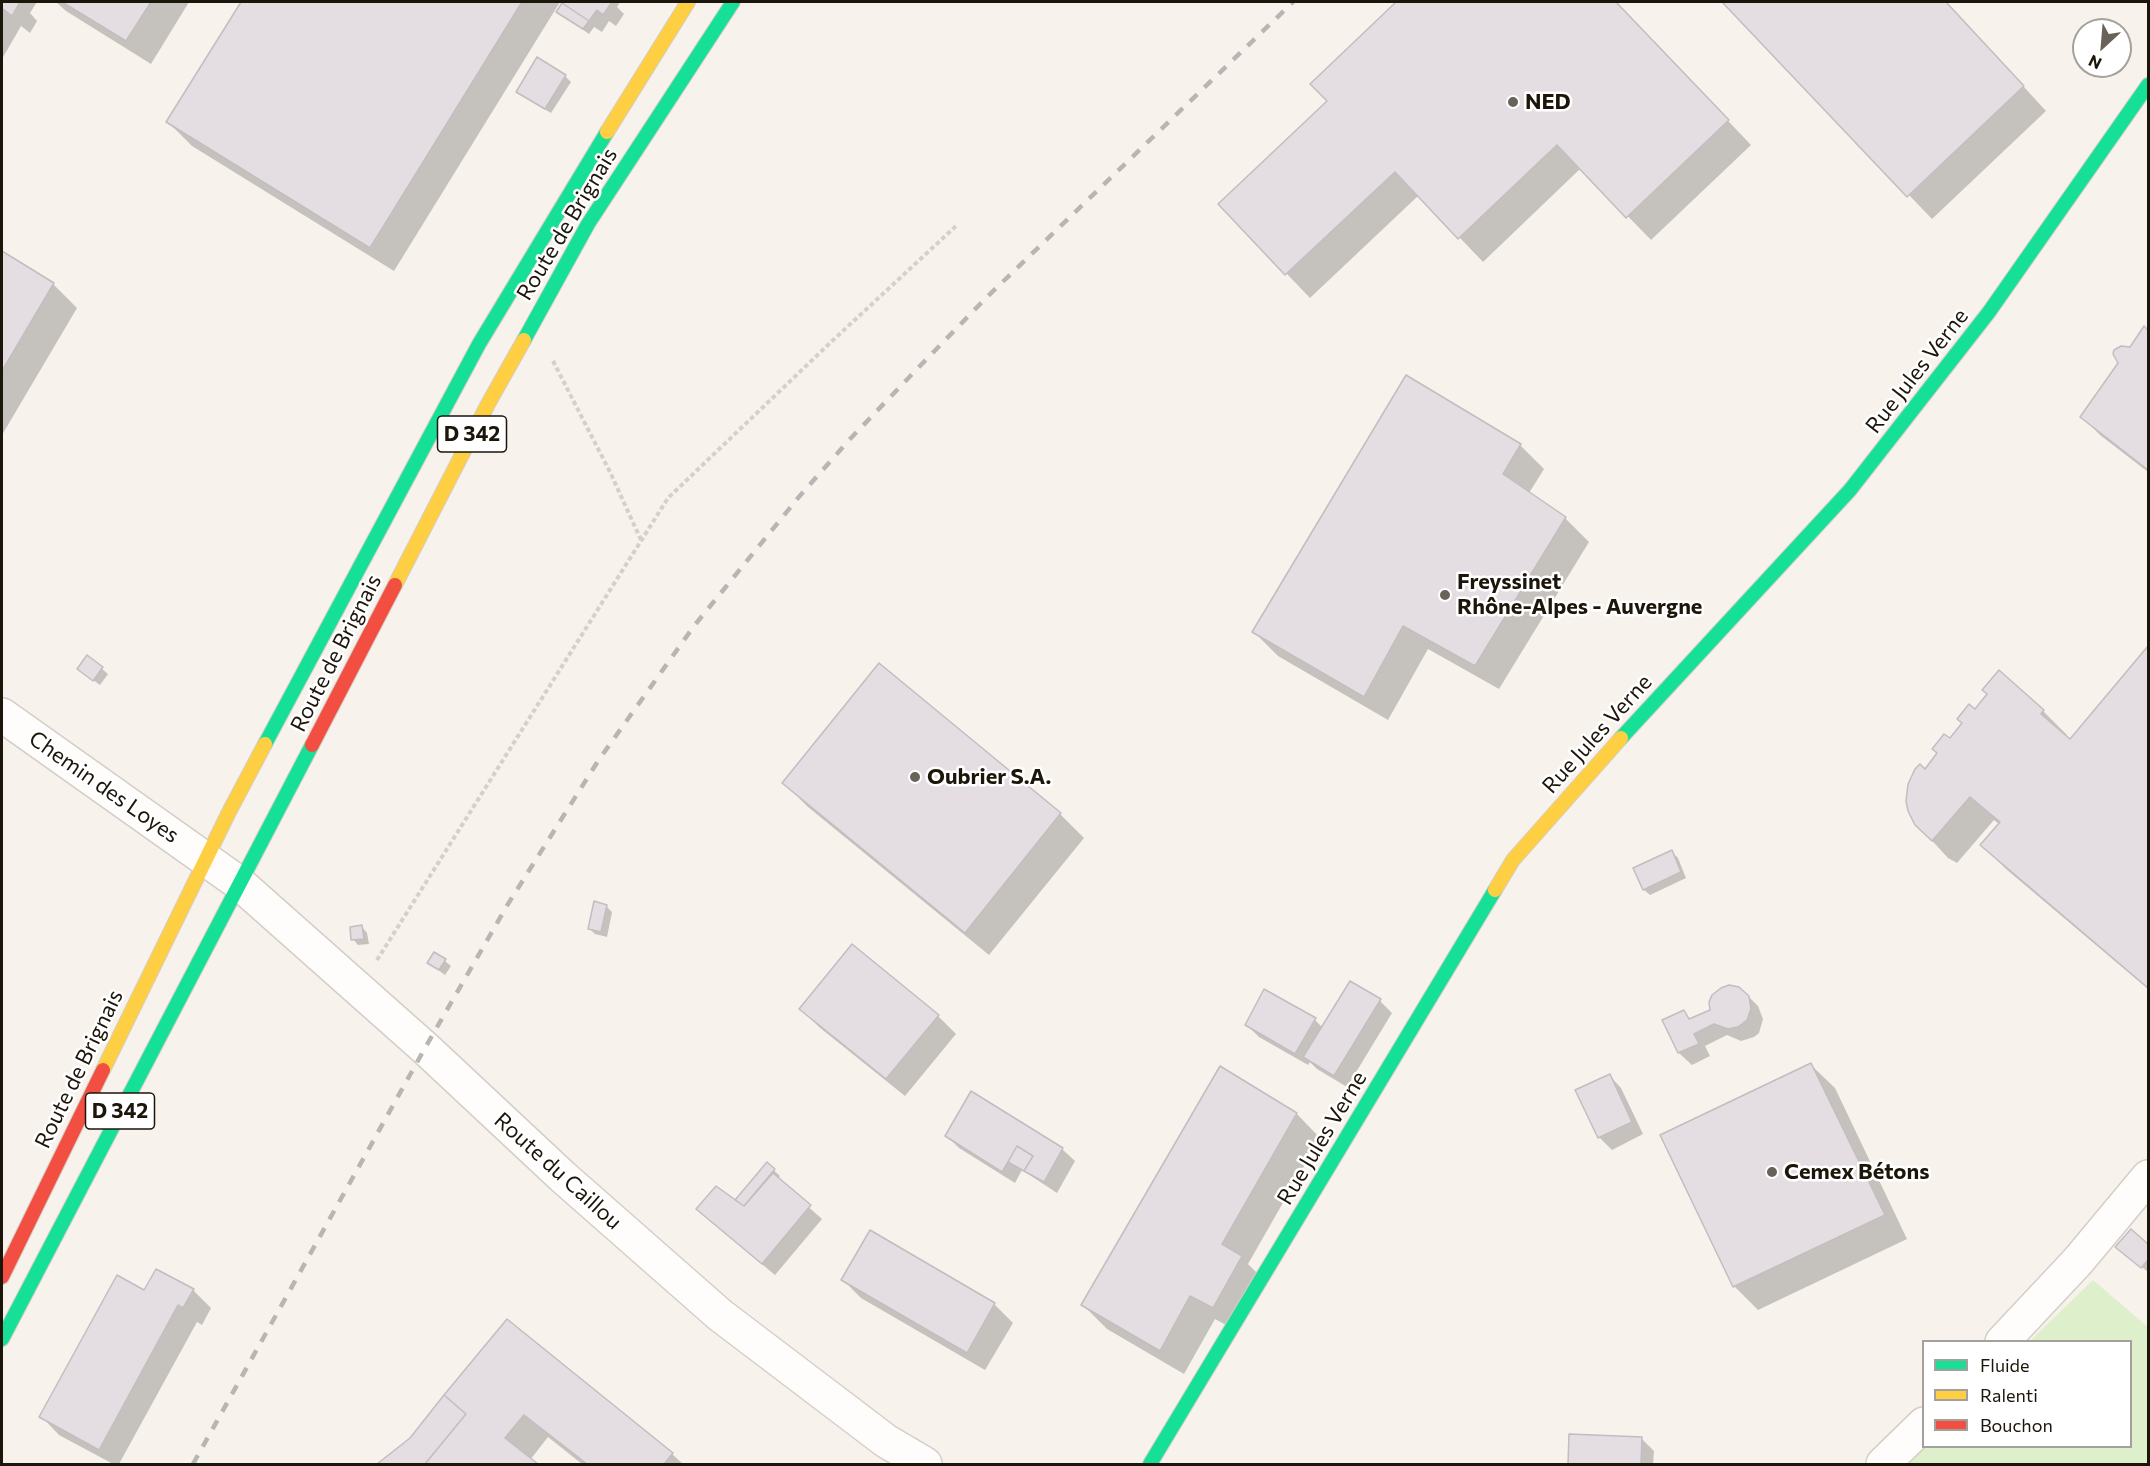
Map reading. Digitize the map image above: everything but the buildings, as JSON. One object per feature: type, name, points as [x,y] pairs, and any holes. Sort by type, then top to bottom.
[{"type":"main road","name":"Route de Brignais","points":[[2,1277],[234,801],[478,344],[644,70],[688,2]]},
{"type":"main road","name":"Route de Brignais","points":[[2,1339],[337,699],[488,404],[588,224],[733,2]]},
{"type":"main road","name":"Rue Jules Verne","points":[[1150,1464],[1513,860],[1584,778],[1850,490],[1989,312],[2148,85]]},
{"type":"street","name":"Chemin des Loyes","points":[[2,715],[206,859]]},
{"type":"street","name":"Route du Caillou","points":[[206,859],[239,883],[359,989],[563,1177],[720,1315],[885,1442],[925,1464]]},
{"type":"street","points":[[2003,1340],[2078,1261],[2148,1178]]},
{"type":"street","points":[[1883,1464],[1922,1425]]},
{"type":"path","points":[[359,989],[668,498],[956,226]]},
{"type":"path","points":[[550,356],[610,472],[641,541]]},
{"type":"green space","points":[[2093,1280],[2148,1327],[2148,1464],[1902,1464],[1922,1448],[2132,1448],[2132,1340],[2031,1340]]},
{"type":"railway","points":[[193,1464],[508,904],[598,761],[694,626],[798,498],[918,368],[987,297],[1293,2]]},
{"type":"traffic: fast","points":[[524,340],[588,224],[733,2]]},
{"type":"traffic: fast","points":[[1621,738],[1850,490],[1989,312],[2148,85]]},
{"type":"traffic: fast","points":[[265,744],[479,344],[607,132]]},
{"type":"traffic: fast","points":[[2,1339],[312,745]]},
{"type":"traffic: fast","points":[[1150,1464],[1495,890]]},
{"type":"traffic: slow","points":[[607,132],[688,2]]},
{"type":"traffic: slow","points":[[395,585],[488,404],[524,340]]},
{"type":"traffic: slow","points":[[1495,890],[1513,860],[1621,738]]},
{"type":"traffic: slow","points":[[103,1070],[229,812],[265,744]]},
{"type":"traffic: jam","points":[[312,745],[395,585]]},
{"type":"traffic: jam","points":[[2,1277],[103,1070]]},
{"type":"place","name":"NED","points":[[1513,102]]},
{"type":"place","name":"Freyssinet Rhône-Alpes - Auvergne","points":[[1445,595]]},
{"type":"place","name":"Oubrier S.A.","points":[[915,777]]},
{"type":"place","name":"Cemex Bétons","points":[[1772,1172]]}]
